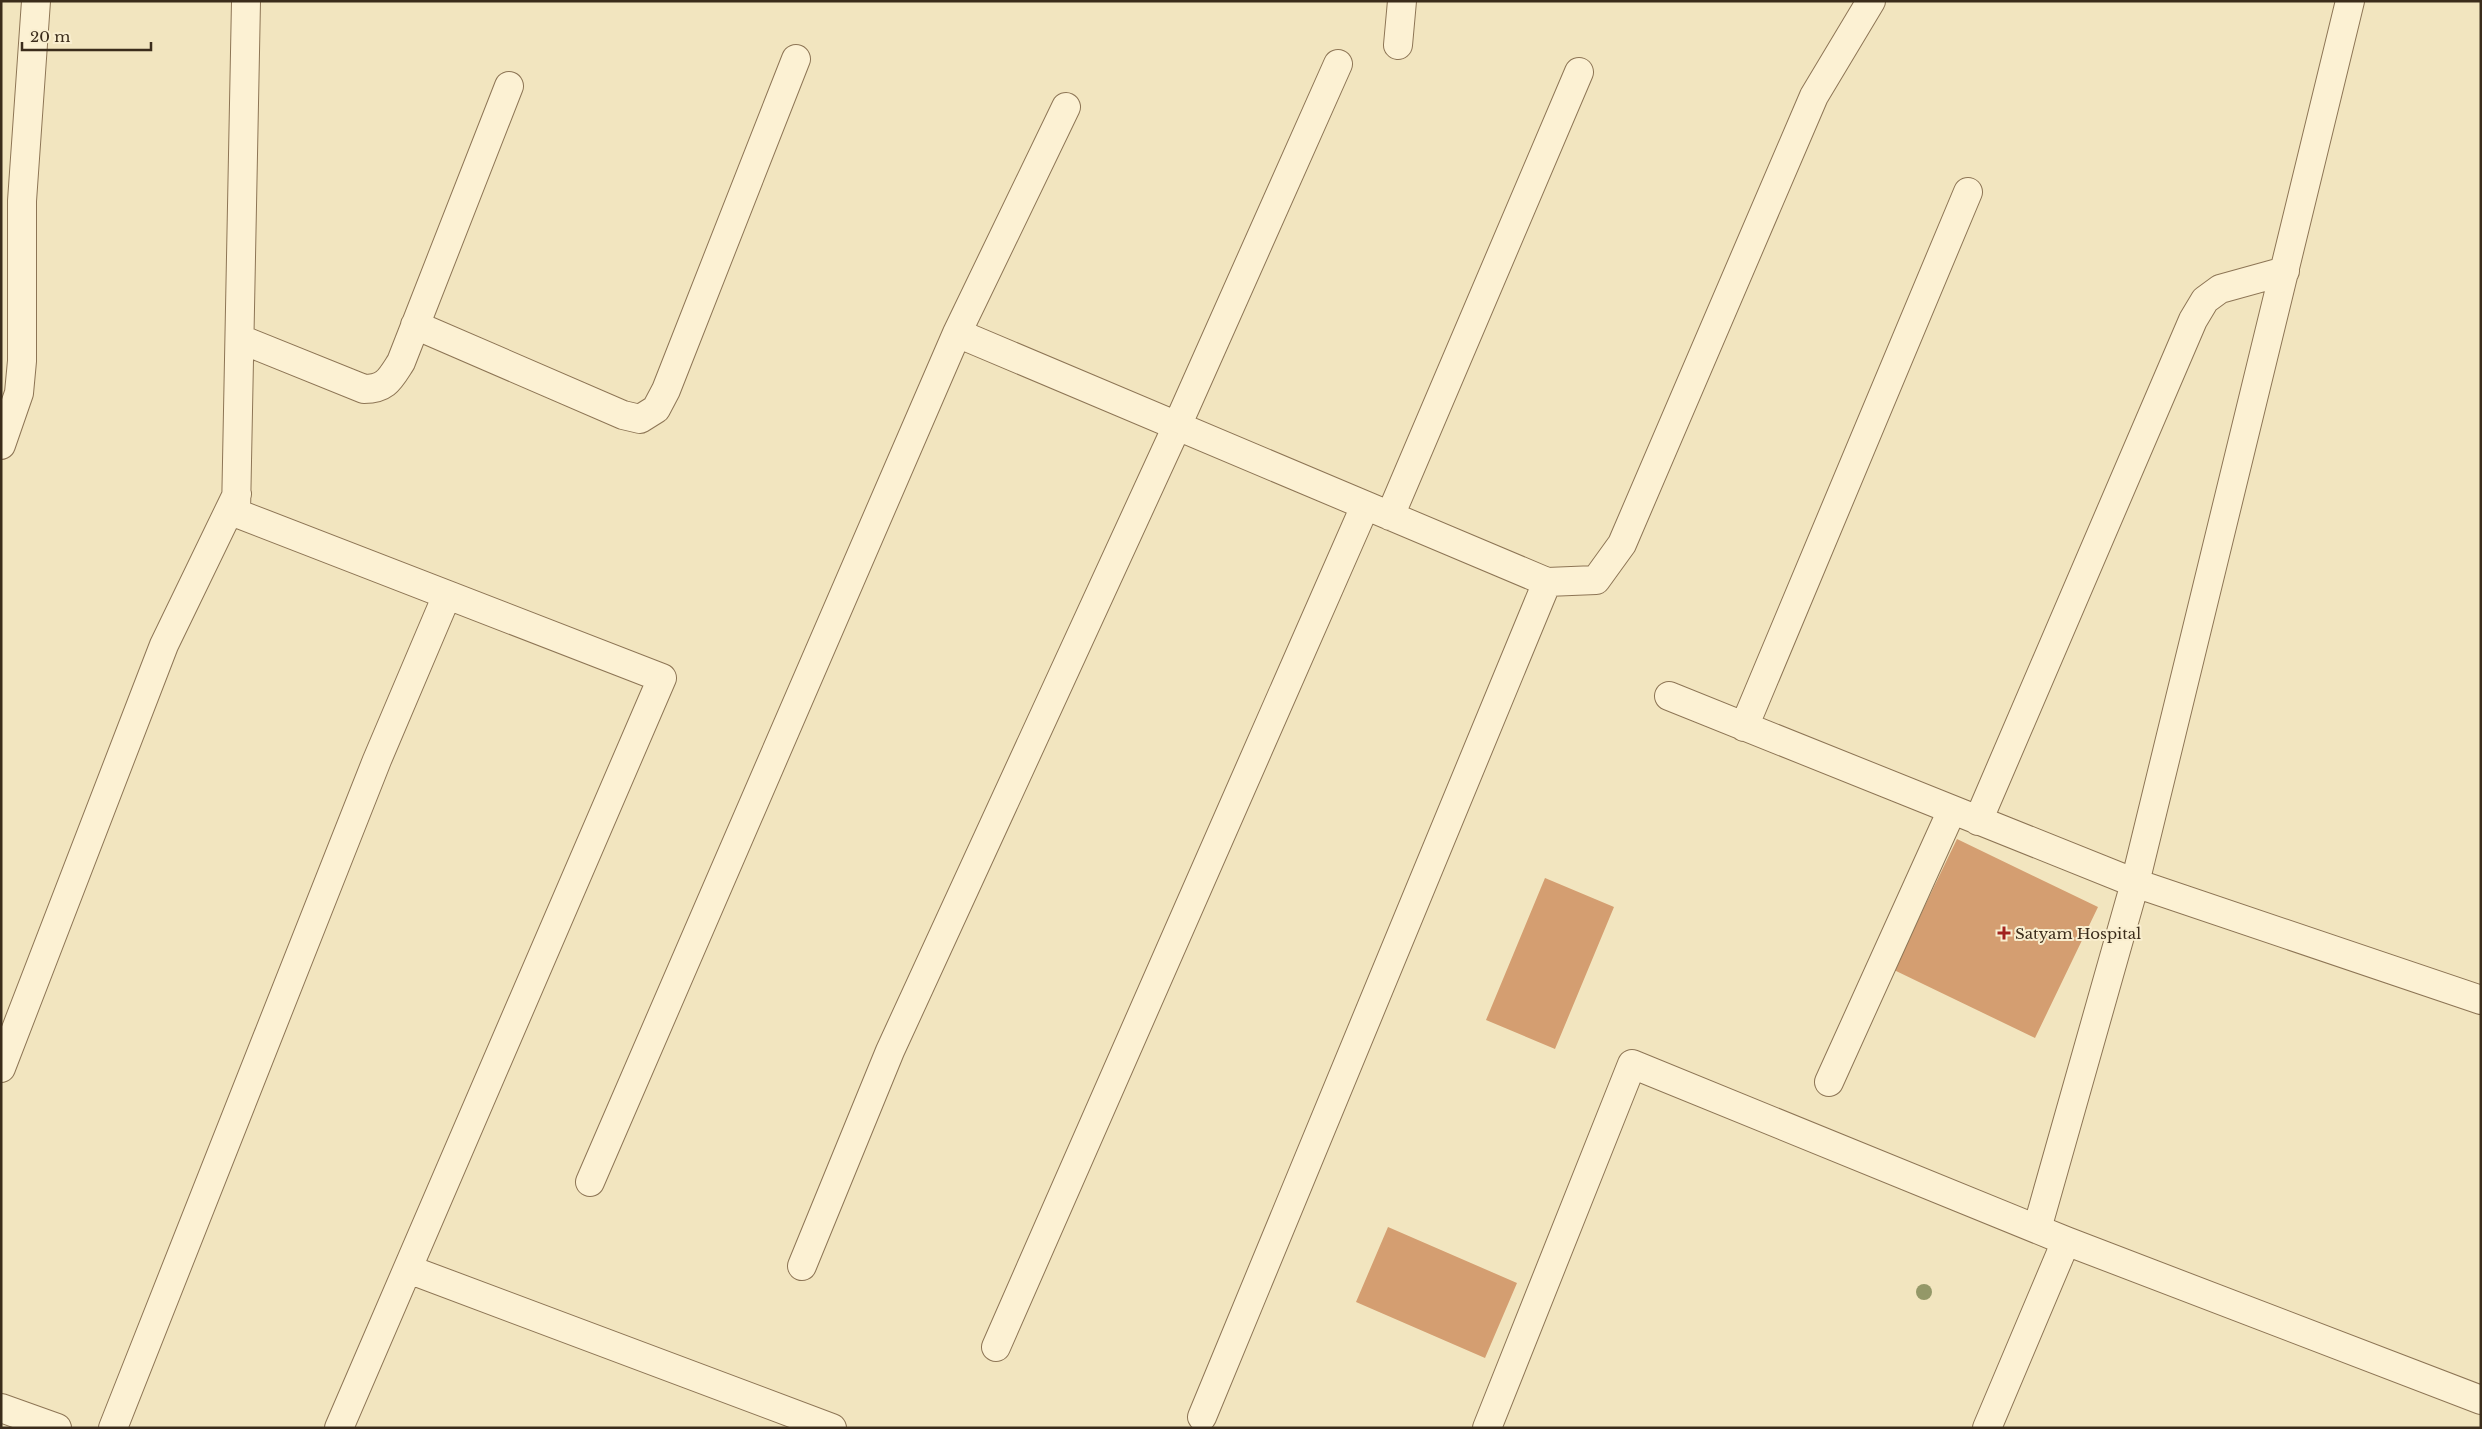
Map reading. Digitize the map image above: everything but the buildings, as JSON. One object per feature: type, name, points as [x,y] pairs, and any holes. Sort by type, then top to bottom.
[{"type":"street","points":[[1,445],[19,393],[22,362],[22,201],[36,1]]},
{"type":"street","points":[[246,1],[236,513],[662,678],[339,1428]]},
{"type":"street","points":[[1398,45],[1402,1]]},
{"type":"street","points":[[956,333],[1547,582],[1596,580],[1622,544],[1814,96],[1871,1]]},
{"type":"street","points":[[2037,1229],[2135,883],[2350,1]]},
{"type":"street","points":[[415,325],[623,415],[640,419],[656,409],[666,390],[796,59]]},
{"type":"street","points":[[802,1266],[890,1051],[1177,426],[1338,64]]},
{"type":"street","points":[[1390,516],[1579,72]]},
{"type":"street","points":[[240,339],[364,389],[377,389],[390,380],[401,362],[509,86]]},
{"type":"street","points":[[590,1182],[956,333],[1066,107]]},
{"type":"street","points":[[1744,727],[1968,192]]},
{"type":"street","points":[[1978,821],[2193,320],[2205,300],[2220,289],[2285,271]]},
{"type":"street","points":[[1,1068],[164,645],[236,494]]},
{"type":"street","points":[[996,1347],[1365,506]]},
{"type":"street","points":[[1202,1417],[1547,582]]},
{"type":"street","points":[[113,1428],[377,760],[447,595]]},
{"type":"street","points":[[1669,696],[2135,883],[2481,1000]]},
{"type":"street","points":[[1829,1082],[1952,810]]},
{"type":"street","points":[[1487,1428],[1632,1064],[2066,1242],[2481,1400]]},
{"type":"street","points":[[1987,1428],[2066,1242]]},
{"type":"street","points":[[408,1269],[832,1428]]},
{"type":"street","points":[[1,1408],[57,1428]]},
{"type":"place","name":"Satyam Hospital","points":[[2004,933]]}]
